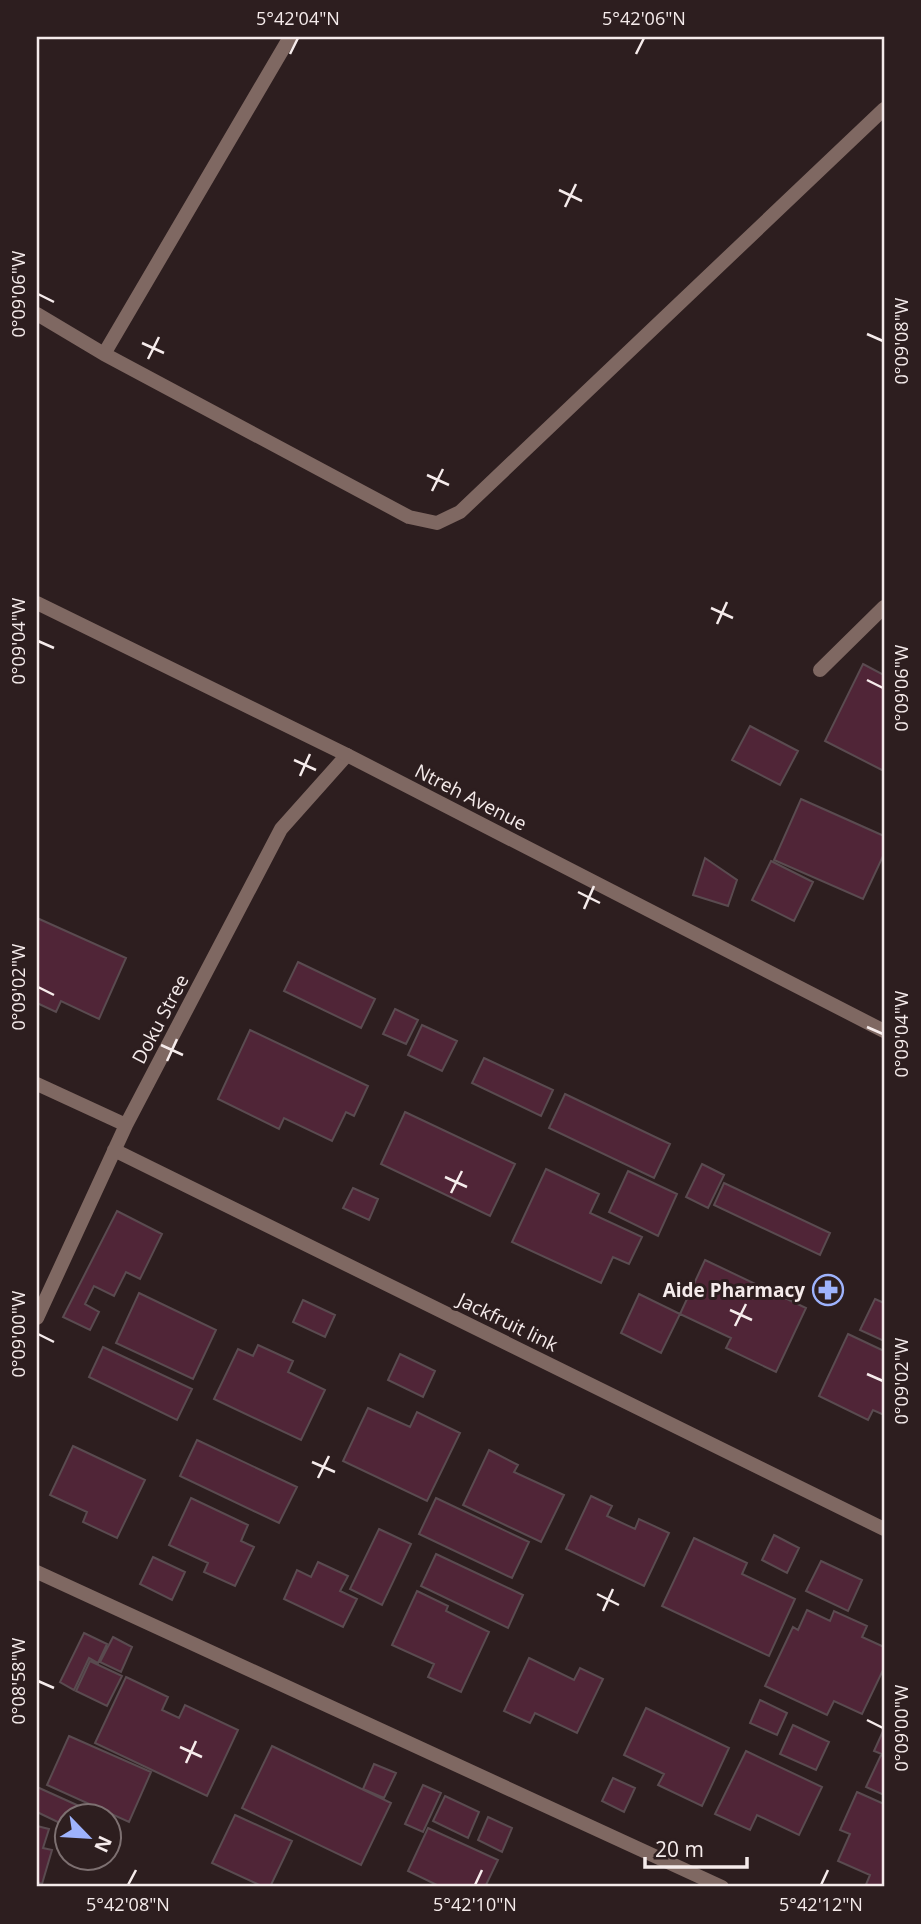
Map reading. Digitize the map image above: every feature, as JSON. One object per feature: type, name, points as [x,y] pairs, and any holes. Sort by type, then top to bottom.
[{"type":"street","points":[[104,354],[290,37]]},
{"type":"street","points":[[37,314],[104,354],[409,517],[437,523],[460,512],[884,109]]},
{"type":"street","name":"Ntreh Avenue","points":[[37,603],[347,755],[884,1031]]},
{"type":"street","points":[[820,670],[884,607]]},
{"type":"street","name":"Doku Stree","points":[[37,1318],[126,1125],[281,829],[347,755]]},
{"type":"street","points":[[37,1084],[126,1125]]},
{"type":"street","name":"Jackfruit link","points":[[114,1150],[884,1529]]},
{"type":"street","points":[[37,1572],[723,1887]]},
{"type":"building","points":[[863,664],[884,675],[884,771],[825,741]]},
{"type":"building","points":[[750,726],[798,751],[780,785],[732,760]]},
{"type":"building","points":[[801,799],[884,836],[884,854],[863,899],[774,860]]},
{"type":"building","points":[[705,858],[737,880],[728,906],[693,895]]},
{"type":"building","points":[[771,861],[813,882],[794,921],[752,900]]},
{"type":"building","points":[[37,918],[126,958],[99,1019],[61,1001],[56,1012],[37,1003]]},
{"type":"building","points":[[298,962],[375,999],[361,1028],[284,991]]},
{"type":"building","points":[[395,1009],[418,1020],[406,1044],[383,1034]]},
{"type":"building","points":[[422,1025],[457,1041],[442,1071],[408,1055]]},
{"type":"building","points":[[250,1030],[368,1086],[354,1116],[346,1112],[332,1141],[284,1118],[279,1129],[218,1099]]},
{"type":"building","points":[[484,1058],[553,1090],[541,1116],[472,1083]]},
{"type":"building","points":[[565,1094],[670,1144],[654,1178],[549,1128]]},
{"type":"building","points":[[405,1112],[515,1164],[490,1216],[381,1164]]},
{"type":"building","points":[[702,1164],[724,1175],[708,1208],[686,1197]]},
{"type":"building","points":[[546,1169],[599,1194],[590,1213],[642,1237],[629,1264],[613,1257],[601,1283],[512,1242]]},
{"type":"building","points":[[628,1171],[677,1194],[658,1236],[609,1212]]},
{"type":"building","points":[[724,1183],[830,1233],[820,1255],[714,1205]]},
{"type":"building","points":[[353,1188],[378,1199],[369,1220],[343,1208]]},
{"type":"building","points":[[117,1211],[162,1234],[140,1279],[126,1272],[114,1296],[94,1286],[85,1304],[99,1312],[90,1330],[63,1317]]},
{"type":"building","points":[[705,1260],[806,1308],[776,1372],[726,1348],[731,1338],[680,1314]]},
{"type":"building","points":[[139,1293],[216,1330],[193,1379],[116,1343]]},
{"type":"building","points":[[639,1294],[680,1314],[661,1353],[621,1333]]},
{"type":"building","points":[[875,1299],[884,1303],[884,1341],[860,1330]]},
{"type":"building","points":[[303,1300],[335,1315],[325,1337],[293,1322]]},
{"type":"building","points":[[848,1334],[884,1351],[884,1415],[873,1410],[868,1420],[819,1396]]},
{"type":"building","points":[[258,1345],[293,1361],[288,1372],[325,1390],[301,1440],[214,1399],[238,1349],[253,1356]]},
{"type":"building","points":[[103,1347],[192,1389],[177,1420],[89,1377]]},
{"type":"building","points":[[400,1354],[435,1371],[423,1397],[388,1380]]},
{"type":"building","points":[[368,1408],[410,1427],[417,1412],[460,1433],[427,1501],[343,1461]]},
{"type":"building","points":[[197,1440],[297,1487],[279,1523],[180,1476]]},
{"type":"building","points":[[73,1446],[145,1480],[117,1538],[83,1522],[87,1512],[50,1495]]},
{"type":"building","points":[[489,1450],[518,1465],[514,1472],[564,1495],[541,1542],[463,1505]]},
{"type":"building","points":[[591,1496],[612,1506],[607,1516],[635,1529],[639,1519],[669,1533],[644,1586],[566,1549]]},
{"type":"building","points":[[191,1498],[248,1525],[241,1541],[254,1547],[235,1586],[204,1572],[208,1563],[169,1545]]},
{"type":"building","points":[[436,1498],[529,1542],[512,1578],[419,1534]]},
{"type":"building","points":[[379,1529],[411,1544],[382,1605],[350,1589]]},
{"type":"building","points":[[774,1535],[799,1548],[787,1573],[762,1560]]},
{"type":"building","points":[[694,1538],[747,1563],[742,1574],[795,1599],[769,1656],[662,1606]]},
{"type":"building","points":[[436,1554],[523,1595],[508,1628],[421,1586]]},
{"type":"building","points":[[153,1557],[185,1572],[172,1600],[140,1584]]},
{"type":"building","points":[[821,1561],[862,1580],[848,1611],[806,1591]]},
{"type":"building","points":[[318,1562],[348,1576],[340,1591],[357,1599],[343,1627],[284,1599],[297,1570],[311,1577]]},
{"type":"building","points":[[417,1591],[448,1606],[446,1611],[489,1632],[461,1692],[428,1677],[434,1664],[392,1645]]},
{"type":"building","points":[[807,1610],[830,1621],[834,1611],[867,1626],[862,1637],[884,1647],[884,1668],[862,1714],[834,1701],[827,1715],[765,1686],[793,1627],[798,1630]]},
{"type":"building","points":[[84,1633],[107,1644],[98,1663],[89,1658],[74,1690],[60,1682]]},
{"type":"building","points":[[113,1637],[132,1647],[121,1672],[100,1662]]},
{"type":"building","points":[[529,1658],[574,1680],[580,1668],[603,1679],[577,1733],[535,1713],[530,1723],[504,1711]]},
{"type":"building","points":[[90,1661],[122,1676],[107,1706],[76,1691]]},
{"type":"building","points":[[126,1677],[168,1697],[162,1710],[179,1718],[185,1705],[238,1730],[207,1796],[95,1743]]},
{"type":"building","points":[[760,1700],[787,1713],[777,1735],[750,1723]]},
{"type":"building","points":[[646,1708],[729,1748],[702,1806],[658,1785],[664,1774],[624,1755]]},
{"type":"building","points":[[793,1725],[829,1742],[816,1770],[780,1754]]},
{"type":"building","points":[[884,1729],[884,1755],[874,1751]]},
{"type":"building","points":[[69,1736],[151,1772],[129,1822],[122,1819],[122,1801],[82,1801],[47,1785]]},
{"type":"building","points":[[272,1746],[391,1803],[361,1865],[242,1808]]},
{"type":"building","points":[[746,1751],[822,1787],[799,1835],[757,1815],[750,1830],[715,1814]]},
{"type":"building","points":[[881,1755],[884,1757],[884,1795],[866,1787]]},
{"type":"building","points":[[374,1764],[396,1773],[384,1798],[363,1789]]},
{"type":"building","points":[[613,1778],[635,1788],[624,1812],[602,1801]]},
{"type":"building","points":[[423,1785],[441,1793],[423,1832],[405,1824]]},
{"type":"building","points":[[37,1787],[68,1801],[52,1801],[52,1819],[37,1812]]},
{"type":"building","points":[[857,1792],[884,1804],[884,1887],[865,1887],[870,1875],[838,1861],[850,1834],[840,1830]]},
{"type":"building","points":[[445,1796],[479,1812],[468,1838],[433,1821]]},
{"type":"building","points":[[235,1815],[292,1841],[270,1887],[264,1887],[212,1863]]},
{"type":"building","points":[[488,1817],[512,1828],[502,1852],[478,1840]]},
{"type":"building","points":[[37,1826],[49,1829],[43,1848],[52,1850],[42,1884],[37,1882]]},
{"type":"building","points":[[428,1828],[498,1860],[485,1887],[441,1887],[408,1871]]},
{"type":"place","name":"Aide Pharmacy","points":[[828,1290]]}]
